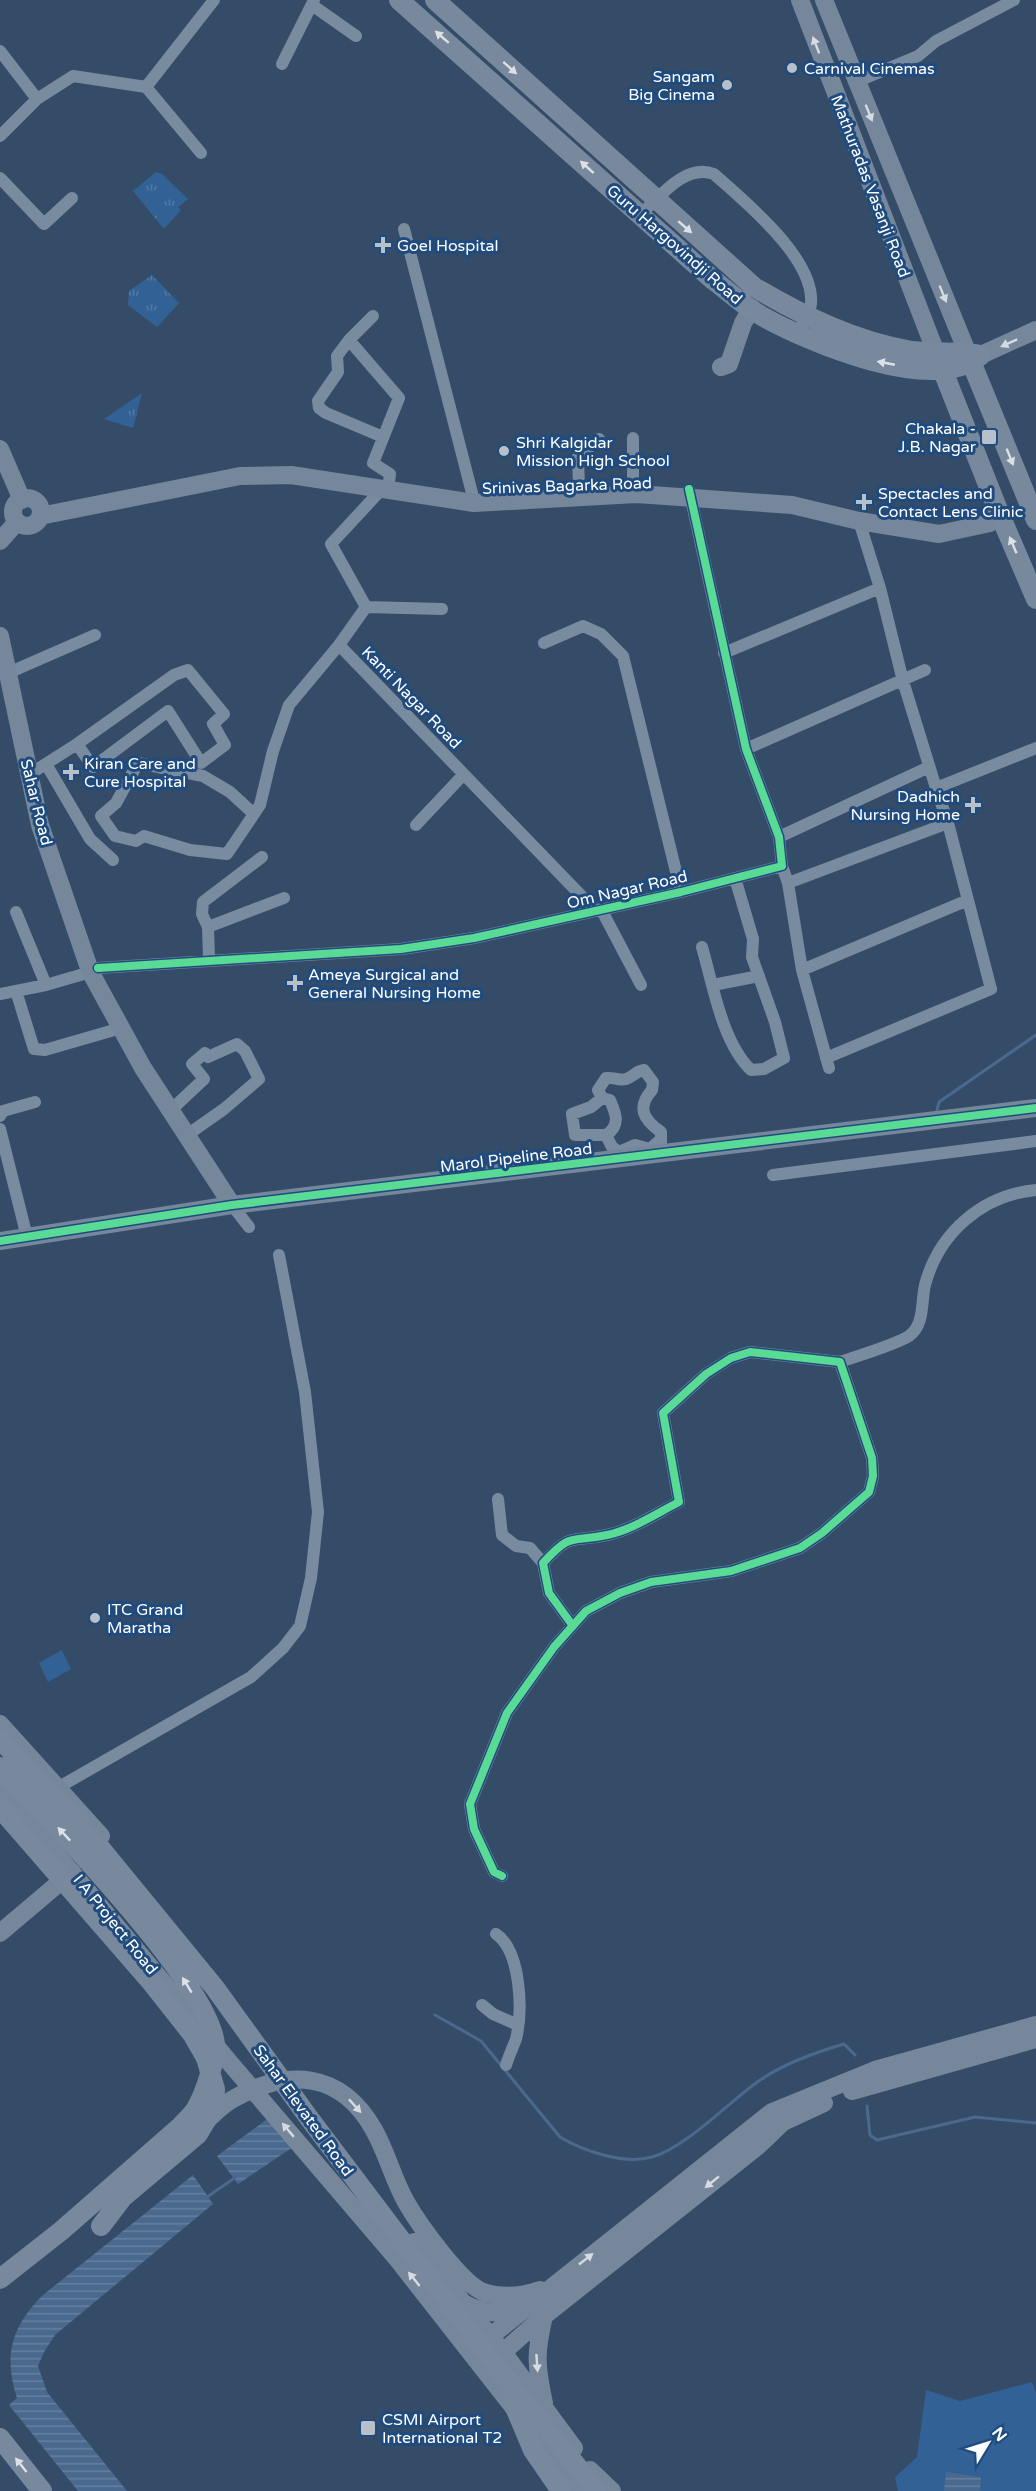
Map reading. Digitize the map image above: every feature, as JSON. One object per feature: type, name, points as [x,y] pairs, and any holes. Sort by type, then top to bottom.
[{"type":"main road","name":"Guru Hargovindji Road","points":[[399,0],[712,279],[752,308],[802,324]]},
{"type":"main road","name":"Guru Hargovindji Road","points":[[435,0],[656,201],[754,287],[802,324],[821,344],[862,358],[919,369],[940,362],[973,357]]},
{"type":"main road","name":"Mathuradas Vasanji Road","points":[[800,0],[940,362]]},
{"type":"main road","name":"Mathuradas Vasanji Road","points":[[824,0],[856,82],[973,357]]},
{"type":"main road","points":[[721,367],[729,364],[743,323],[752,308]]},
{"type":"main road","points":[[1036,330],[973,357],[1036,520]]},
{"type":"main road","points":[[940,362],[1036,598]]},
{"type":"main road","points":[[0,449],[22,500]]},
{"type":"main road","points":[[18,522],[31,525],[40,511],[239,472],[308,476],[385,486]]},
{"type":"main road","name":"Srinivas Bagarka Road","points":[[385,486],[482,495],[633,485],[792,505],[858,521],[941,529],[990,523],[1000,514]]},
{"type":"main road","name":"Srinivas Bagarka Road","points":[[385,486],[474,503],[689,493],[793,497],[941,529]]},
{"type":"main road","points":[[18,522],[14,509],[22,500],[33,500],[40,511]]},
{"type":"main road","points":[[0,541],[18,522]]},
{"type":"main road","name":"Sahar Road","points":[[0,636],[40,825],[91,970],[143,1068],[172,1109],[231,1205]]},
{"type":"main road","name":"Marol Pipeline Road","points":[[0,1240],[231,1205],[610,1154],[1036,1108]]},
{"type":"main road","points":[[0,1724],[59,1787],[108,1845],[255,2027],[302,2102],[490,2336],[495,2364],[533,2450],[561,2491]]},
{"type":"main road","name":"Sahar Elevated Road","points":[[0,1739],[102,1850],[215,1988],[309,2118],[495,2364],[597,2491]]},
{"type":"main road","points":[[0,1767],[82,1854],[173,1962],[212,2028],[215,2048],[198,2107],[181,2126],[61,2231],[0,2279]]},
{"type":"main road","name":"I A Project Road","points":[[0,1786],[73,1871],[230,2063],[398,2260],[470,2352],[495,2364]]},
{"type":"main road","points":[[0,1808],[152,1983],[193,2035],[206,2058],[215,2090],[214,2107],[198,2134],[123,2197],[101,2226]]},
{"type":"main road","points":[[0,1933],[73,1871],[108,1845]]},
{"type":"main road","points":[[470,2352],[772,2112],[875,2070],[1036,2025]]},
{"type":"main road","points":[[495,2364],[544,2316],[758,2146],[783,2122],[844,2094],[876,2083],[1036,2038]]},
{"type":"main road","points":[[61,2231],[96,2216],[231,2100],[264,2084],[300,2078],[330,2086],[349,2099],[374,2130],[406,2203],[438,2249],[470,2285],[485,2293],[521,2296],[556,2282]]},
{"type":"main road","points":[[464,2304],[481,2312],[496,2313],[524,2308]]},
{"type":"main road","points":[[544,2316],[536,2348],[537,2372],[545,2410]]},
{"type":"main road","points":[[495,2364],[545,2410],[605,2491]]},
{"type":"main road","points":[[495,2364],[579,2491]]},
{"type":"main road","points":[[0,2438],[42,2491]]},
{"type":"main road","points":[[590,2470],[612,2491]]},
{"type":"street","points":[[146,87],[214,0]]},
{"type":"street","points":[[856,82],[918,56],[936,41],[1014,0]]},
{"type":"street","points":[[282,64],[313,3],[356,36]]},
{"type":"street","points":[[0,51],[37,99]]},
{"type":"street","points":[[0,136],[37,99],[73,76],[146,87],[201,153]]},
{"type":"street","points":[[640,215],[670,187],[690,174],[703,170],[714,174],[769,223],[785,244],[807,281],[811,305],[802,324]]},
{"type":"street","points":[[0,178],[44,224],[72,198]]},
{"type":"street","points":[[404,229],[472,493]]},
{"type":"street","points":[[373,316],[337,356],[338,372],[318,401],[319,408],[326,413],[383,437]]},
{"type":"street","points":[[349,340],[399,398],[373,463],[390,474],[385,486],[331,544],[366,607],[442,609]]},
{"type":"street","points":[[633,438],[633,485]]},
{"type":"street","points":[[579,489],[578,457],[599,439]]},
{"type":"street","points":[[689,493],[746,749],[779,837],[782,866],[788,883],[802,970],[827,1063],[991,988],[948,823],[903,681],[880,588],[858,521]]},
{"type":"street","points":[[724,653],[880,588]]},
{"type":"street","name":"Kanti Nagar Road","points":[[366,607],[339,645],[598,909],[641,985]]},
{"type":"street","points":[[544,643],[583,626],[601,634],[623,656],[681,892]]},
{"type":"street","points":[[8,672],[95,635]]},
{"type":"street","points":[[254,814],[231,792],[203,776],[138,763],[116,803],[101,816],[115,836],[136,841],[144,836],[190,850],[227,854],[254,814],[260,805],[273,751],[289,705],[339,645]]},
{"type":"street","points":[[30,774],[77,744],[174,675],[188,670],[224,714],[213,724],[225,745],[201,763],[168,711],[93,767],[77,744]]},
{"type":"street","points":[[746,749],[925,670]]},
{"type":"street","points":[[936,788],[1036,748]]},
{"type":"street","points":[[46,764],[90,839],[113,860]]},
{"type":"street","points":[[779,837],[930,767]]},
{"type":"street","points":[[416,825],[464,774]]},
{"type":"street","points":[[788,883],[948,823]]},
{"type":"street","points":[[209,959],[208,927],[202,914],[203,902],[262,857]]},
{"type":"street","name":"Om Nagar Road","points":[[0,994],[46,985],[91,970],[209,959],[401,948],[474,938],[681,892],[782,866]]},
{"type":"street","points":[[702,947],[723,1022],[742,1062],[751,1070],[764,1068],[784,1058],[752,957],[753,939],[735,878]]},
{"type":"street","points":[[208,927],[284,898]]},
{"type":"street","points":[[802,970],[968,900]]},
{"type":"street","points":[[16,912],[46,985]]},
{"type":"street","points":[[713,986],[759,976]]},
{"type":"street","points":[[16,991],[34,1049],[45,1050],[121,1028]]},
{"type":"street","points":[[172,1109],[204,1079],[192,1064],[205,1053],[208,1057],[237,1044],[245,1051],[260,1079],[224,1109],[187,1134]]},
{"type":"street","points":[[602,1098],[591,1107],[572,1114],[574,1135],[606,1135],[613,1131],[617,1123],[610,1100],[602,1098],[598,1090],[606,1078],[613,1077],[622,1080],[637,1071],[644,1070],[653,1082],[652,1090],[644,1099],[643,1110],[648,1123],[661,1132],[660,1148]]},
{"type":"street","points":[[0,1116],[3,1111],[35,1102]]},
{"type":"street","points":[[0,1129],[27,1237]]},
{"type":"street","points":[[606,1135],[610,1154]]},
{"type":"street","points":[[772,1175],[1036,1141]]},
{"type":"street","points":[[543,1563],[559,1545],[574,1538],[608,1535],[679,1502],[663,1413],[721,1364],[750,1352],[840,1362],[909,1336],[918,1324],[925,1285],[948,1236],[968,1216],[992,1201],[1036,1190]]},
{"type":"street","points":[[231,1205],[249,1227]]},
{"type":"street","points":[[59,1787],[252,1677],[283,1648],[300,1626],[311,1578],[318,1512],[305,1392],[279,1255]]},
{"type":"street","points":[[502,1876],[494,1872],[474,1829],[470,1804],[507,1713],[554,1647],[586,1611],[620,1593],[651,1582],[731,1571],[800,1548],[822,1533],[869,1492],[873,1476],[872,1458],[840,1362]]},
{"type":"street","points":[[498,1499],[502,1535],[516,1546],[530,1548],[543,1563],[549,1593],[573,1626]]},
{"type":"street","points":[[496,1934],[511,1949],[515,1966],[518,2025],[516,2038],[506,2065]]},
{"type":"street","points":[[482,2005],[493,2014],[518,2025]]},
{"type":"green space","points":[[156,172],[162,174],[188,199],[178,207],[181,210],[164,229],[133,191]]},
{"type":"green space","points":[[152,275],[179,303],[157,327],[128,305],[129,291]]},
{"type":"green space","points":[[142,393],[133,428],[104,419]]},
{"type":"green space","points":[[62,1650],[71,1669],[48,1682],[39,1663]]},
{"type":"green space","points":[[1032,2382],[1036,2393],[1036,2491],[898,2491],[895,2477],[917,2457],[926,2390],[960,2401]]},
{"type":"shaded area","points":[[270,2117],[293,2147],[238,2184],[217,2156]]},
{"type":"shaded area","points":[[193,2175],[213,2204],[55,2335],[38,2366],[47,2392],[127,2491],[78,2491],[9,2405],[17,2398],[11,2355],[17,2330],[43,2295]]},
{"type":"shaded area","points":[[946,2472],[981,2477],[980,2491],[944,2491]]},
{"type":"waterway","points":[[937,1110],[939,1102],[1036,1035]]},
{"type":"waterway","points":[[435,2015],[481,2041],[560,2137],[592,2152],[617,2158],[641,2159],[665,2152],[692,2135],[766,2076],[810,2055],[844,2044],[855,2055]]},
{"type":"waterway","points":[[867,2106],[870,2135],[877,2140],[975,2117],[1036,2123]]},
{"type":"waterway","points":[[207,2197],[236,2177]]},
{"type":"cycle path","points":[[98,968],[401,949],[474,938],[681,892],[782,866],[779,837],[746,749],[689,489]]},
{"type":"cycle path","points":[[0,1241],[232,1205],[1036,1108]]},
{"type":"cycle path","points":[[502,1876],[494,1872],[474,1829],[470,1804],[507,1713],[554,1647],[586,1611],[620,1593],[651,1582],[731,1571],[800,1548],[822,1533],[869,1492],[873,1476],[872,1458],[840,1362],[750,1352],[731,1358],[706,1374],[663,1413],[679,1502],[626,1529],[607,1535],[566,1542],[543,1563],[549,1593],[573,1626]]},
{"type":"place","name":"Carnival Cinemas","points":[[792,68]]},
{"type":"place","name":"Sangam Big Cinema","points":[[727,85]]},
{"type":"place","name":"Goel Hospital","points":[[383,245]]},
{"type":"place","name":"Chakala - J.B. Nagar","points":[[989,437]]},
{"type":"place","name":"Shri Kalgidar Mission High School","points":[[504,451]]},
{"type":"place","name":"Spectacles and Contact Lens Clinic","points":[[864,502]]},
{"type":"place","name":"Kiran Care and Cure Hospital","points":[[71,772]]},
{"type":"place","name":"Dadhich Nursing Home","points":[[973,805]]},
{"type":"place","name":"Ameya Surgical and General Nursing Home","points":[[295,983]]},
{"type":"place","name":"ITC Grand Maratha","points":[[95,1618]]},
{"type":"place","name":"CSMI Airport International T2","points":[[368,2428]]}]
